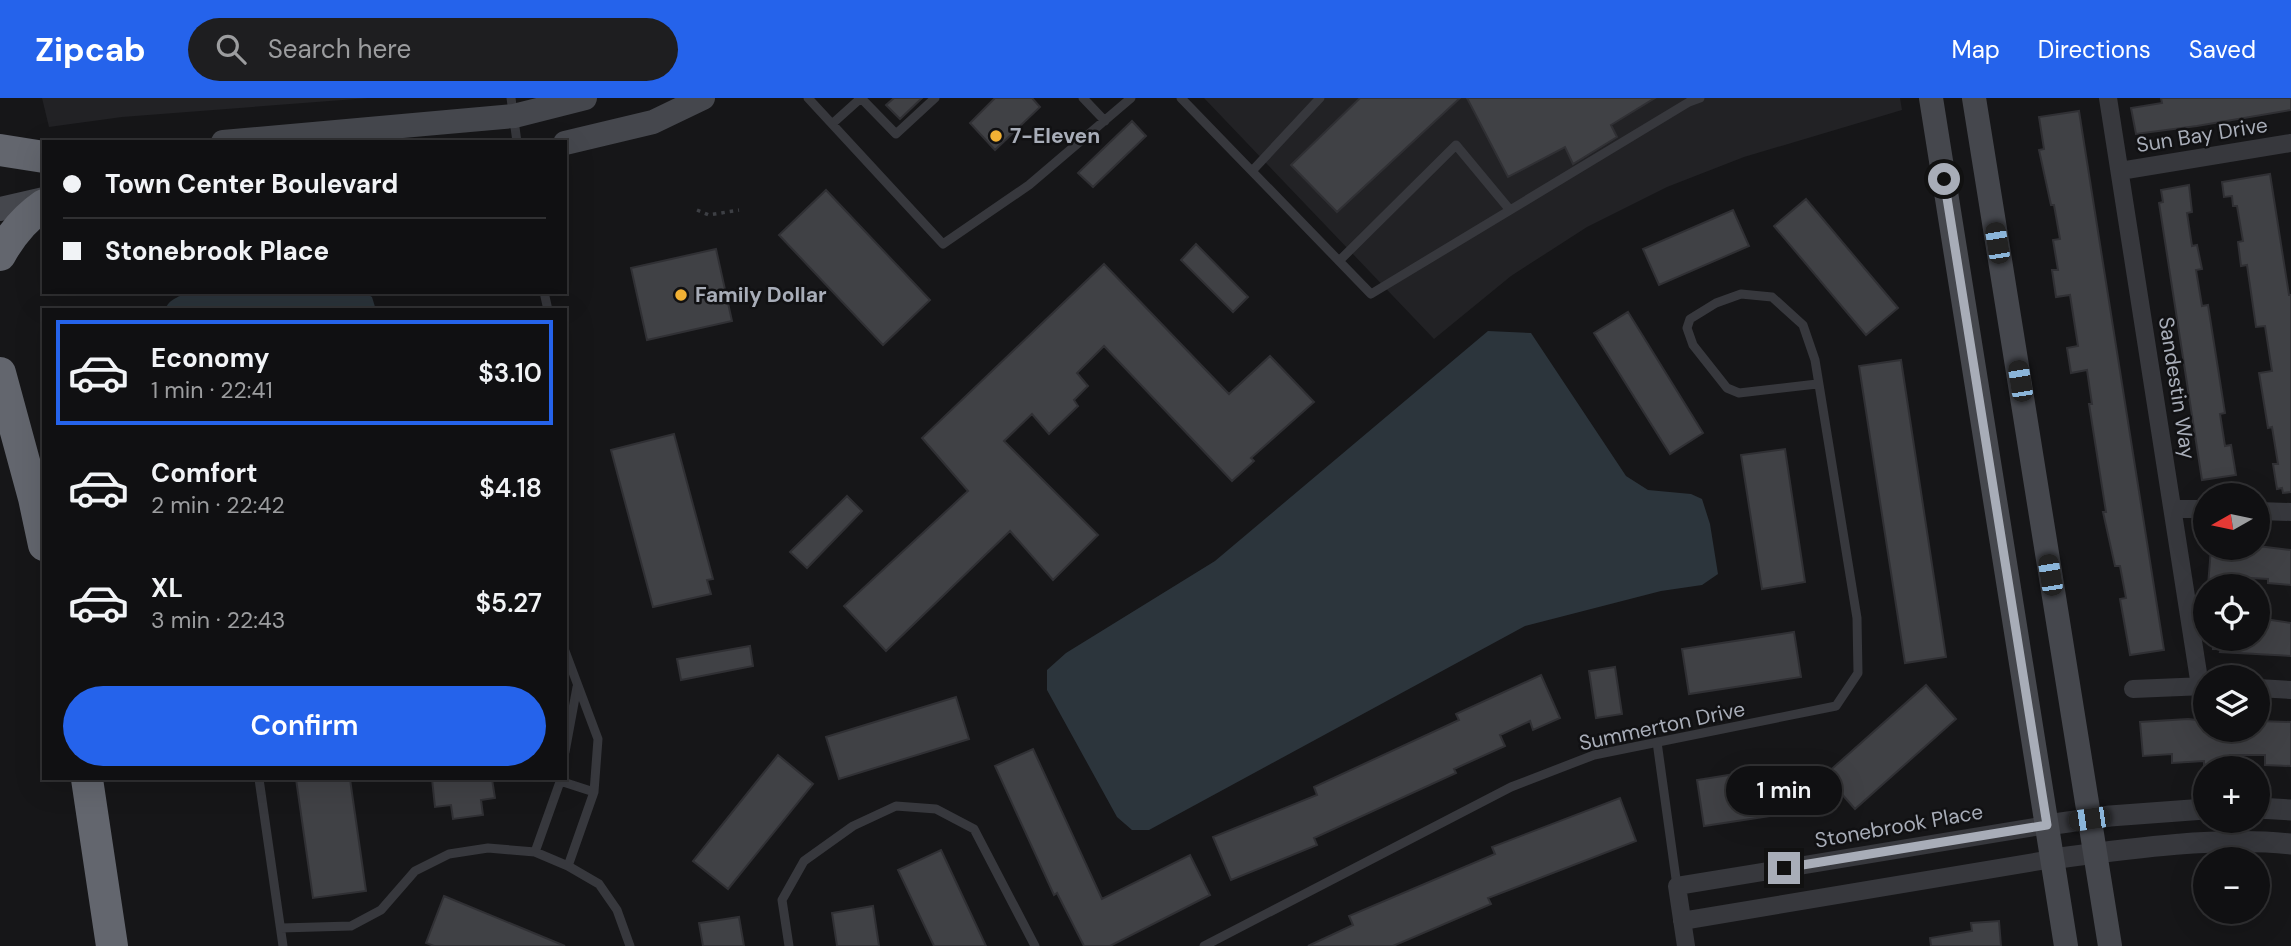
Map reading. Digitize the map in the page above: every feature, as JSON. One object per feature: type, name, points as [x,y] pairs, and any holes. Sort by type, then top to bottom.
[{"type":"highway","points":[[0,150],[42,158]]},
{"type":"highway","points":[[0,256],[21,225],[42,207]]},
{"type":"highway","points":[[0,373],[42,536]]},
{"type":"highway","points":[[87,780],[112,946]]},
{"type":"main road","points":[[240,140],[585,98]]},
{"type":"main road","points":[[567,143],[653,122],[703,98]]},
{"type":"main road","points":[[1931,98],[2066,946]]},
{"type":"main road","points":[[1974,98],[2110,946]]},
{"type":"main road","points":[[0,167],[42,158]]},
{"type":"main road","points":[[0,209],[42,199]]},
{"type":"street","name":"Sandestin Way","points":[[2108,98],[2199,665]]},
{"type":"street","name":"Sun Bay Drive","points":[[2120,171],[2291,143]]},
{"type":"street","points":[[2173,509],[2193,509]]},
{"type":"street","points":[[2270,511],[2291,512]]},
{"type":"street","name":"Sandestin Way","points":[[2133,690],[2193,687]]},
{"type":"street","points":[[2270,689],[2291,690]]},
{"type":"street","points":[[2270,809],[2291,810]]},
{"type":"street","points":[[2047,825],[2193,810]]},
{"type":"street","name":"Stonebrook Place","points":[[1677,887],[2047,825]]},
{"type":"street","points":[[1682,921],[2095,853],[2198,844],[2291,844]]},
{"type":"street","points":[[1677,887],[1686,946]]},
{"type":"lane","points":[[808,98],[943,244],[1029,185],[1131,98]]},
{"type":"lane","points":[[832,124],[861,98],[896,134],[935,98]]},
{"type":"lane","points":[[1083,98],[1105,121]]},
{"type":"lane","points":[[1181,98],[1371,294],[1688,100],[1700,98]]},
{"type":"lane","points":[[1252,171],[1320,98]]},
{"type":"lane","points":[[513,107],[517,140]]},
{"type":"lane","points":[[1339,261],[1456,145],[1510,210]]},
{"type":"lane","name":"Summerton Drive","points":[[1205,946],[1511,787],[1594,755],[1836,706],[1858,673],[1857,618],[1815,360],[1802,325],[1772,297],[1741,294],[1716,303],[1690,320],[1687,328],[1693,345],[1727,388],[1740,393],[1817,384]]},
{"type":"lane","points":[[567,657],[597,739],[594,792],[568,866]]},
{"type":"lane","points":[[567,741],[577,686]]},
{"type":"lane","points":[[1657,742],[1677,887]]},
{"type":"lane","points":[[259,780],[283,946]]},
{"type":"lane","points":[[536,852],[560,780],[594,792]]},
{"type":"lane","points":[[789,946],[782,900],[804,861],[853,826],[896,806],[936,809],[974,829],[1035,946]]},
{"type":"lane","points":[[281,928],[351,926],[381,910],[415,872],[449,854],[488,848],[536,852],[599,884],[617,910],[630,946]]},
{"type":"path","points":[[697,210],[709,215],[739,210]]},
{"type":"shaded area","points":[[42,98],[369,98],[122,117],[49,127]]},
{"type":"shaded area","points":[[1204,98],[1900,98],[1902,110],[1744,157],[1667,187],[1587,227],[1511,276],[1434,339]]},
{"type":"shaded area","points":[[367,294],[372,297],[375,308],[166,308],[181,296]]},
{"type":"shaded area","points":[[1488,331],[1531,333],[1626,476],[1648,490],[1691,494],[1702,499],[1710,524],[1718,574],[1702,585],[1661,591],[1525,626],[1149,830],[1132,830],[1117,817],[1047,690],[1047,670],[1066,653],[1215,561]]},
{"type":"building","points":[[894,98],[922,98],[900,119],[886,105]]},
{"type":"building","name":"7-Eleven","points":[[995,98],[1032,98],[1040,107],[995,150],[970,123]]},
{"type":"building","points":[[1360,98],[1460,98],[1337,212],[1291,165]]},
{"type":"building","points":[[1467,98],[1655,98],[1611,125],[1617,137],[1573,164],[1565,147],[1508,177]]},
{"type":"building","points":[[2161,98],[2291,98],[2291,110],[2136,134],[2131,108],[2162,103]]},
{"type":"building","points":[[2079,111],[2164,650],[2130,655],[2120,599],[2126,598],[2120,566],[2115,566],[2103,512],[2106,512],[2089,404],[2092,404],[2087,370],[2071,373],[2067,348],[2078,346],[2070,295],[2056,297],[2052,270],[2058,270],[2053,240],[2060,239],[2039,150],[2044,149],[2039,117]]},
{"type":"building","points":[[1132,121],[1146,136],[1093,187],[1078,173]]},
{"type":"building","points":[[2270,174],[2291,295],[2291,492],[2283,493],[2282,488],[2277,489],[2273,464],[2278,464],[2272,427],[2268,428],[2259,373],[2272,371],[2265,326],[2256,327],[2247,265],[2241,266],[2238,242],[2243,241],[2237,206],[2233,206],[2232,196],[2224,197],[2222,182]]},
{"type":"building","points":[[2189,185],[2192,212],[2187,213],[2192,246],[2197,245],[2202,269],[2196,270],[2202,306],[2208,305],[2225,413],[2220,414],[2225,446],[2231,445],[2236,475],[2202,480],[2159,203],[2163,202],[2161,190]]},
{"type":"building","points":[[826,190],[930,300],[883,345],[779,235]]},
{"type":"building","points":[[1806,199],[1898,308],[1866,335],[1774,226]]},
{"type":"building","points":[[1733,210],[1749,246],[1659,285],[1643,249]]},
{"type":"building","points":[[1196,244],[1248,297],[1233,312],[1181,260]]},
{"type":"building","name":"Family Dollar","points":[[716,249],[732,321],[647,340],[631,268]]},
{"type":"building","points":[[1104,264],[1229,394],[1270,356],[1314,402],[1251,458],[1254,461],[1232,481],[1104,346],[1077,373],[1088,386],[1074,400],[1078,406],[1049,434],[1032,414],[1004,441],[1098,535],[1053,580],[1010,531],[886,651],[844,606],[968,491],[922,438]]},
{"type":"building","points":[[1628,312],[1703,433],[1670,454],[1594,333]]},
{"type":"building","points":[[1901,360],[1946,657],[1905,663],[1859,366]]},
{"type":"building","points":[[674,434],[713,579],[707,580],[711,594],[653,607],[611,450]]},
{"type":"building","points":[[1785,449],[1805,582],[1762,589],[1741,455]]},
{"type":"building","points":[[847,496],[862,511],[807,568],[790,552]]},
{"type":"building","points":[[2270,547],[2291,550],[2291,585],[2270,583],[2270,574],[2209,574],[2210,560],[2270,560]]},
{"type":"building","points":[[2270,620],[2291,623],[2291,656],[2220,652],[2270,651]]},
{"type":"building","points":[[1794,632],[1801,677],[1689,694],[1682,649]]},
{"type":"building","points":[[750,646],[753,666],[681,680],[677,659]]},
{"type":"building","points":[[1615,667],[1622,714],[1596,718],[1589,671]]},
{"type":"building","points":[[1541,675],[1560,718],[1533,730],[1530,721],[1500,735],[1505,746],[1454,769],[1456,773],[1314,838],[1317,845],[1231,880],[1213,837],[1317,795],[1314,787],[1459,720],[1456,714]]},
{"type":"building","points":[[1926,685],[1956,719],[1855,809],[1825,775]]},
{"type":"building","points":[[956,697],[969,739],[839,779],[826,737]]},
{"type":"building","points":[[2193,720],[2193,742],[2270,742],[2270,721],[2291,722],[2291,766],[2270,765],[2270,756],[2265,755],[2193,756],[2193,762],[2172,763],[2172,754],[2143,756],[2140,722]]},
{"type":"building","points":[[1033,749],[1102,899],[1190,855],[1210,895],[1110,946],[1084,946],[1057,893],[1054,895],[995,766]]},
{"type":"building","points":[[778,755],[813,784],[728,889],[693,861]]},
{"type":"building","points":[[1789,766],[1796,812],[1704,826],[1697,780],[1729,775],[1731,786],[1759,782],[1757,771]]},
{"type":"building","points":[[296,780],[350,780],[366,891],[313,898]]},
{"type":"building","points":[[432,780],[492,780],[495,798],[481,800],[483,815],[453,819],[451,805],[435,807]]},
{"type":"building","points":[[1620,798],[1636,841],[1488,898],[1491,904],[1393,946],[1308,946],[1353,925],[1349,916],[1495,854],[1492,847]]},
{"type":"building","points":[[941,850],[986,946],[934,946],[898,870]]},
{"type":"building","points":[[444,896],[565,946],[434,946],[426,943]]},
{"type":"building","points":[[873,906],[879,946],[837,946],[832,913]]},
{"type":"building","points":[[739,917],[744,946],[703,946],[699,923]]},
{"type":"building","points":[[1999,921],[2001,946],[1931,946],[1930,938],[1972,931],[1971,923]]},
{"type":"place","name":"7-Eleven","points":[[996,136]]},
{"type":"place","name":"Family Dollar","points":[[681,295]]},
{"type":"route","points":[[1784,868],[2047,825],[1944,179]]}]
